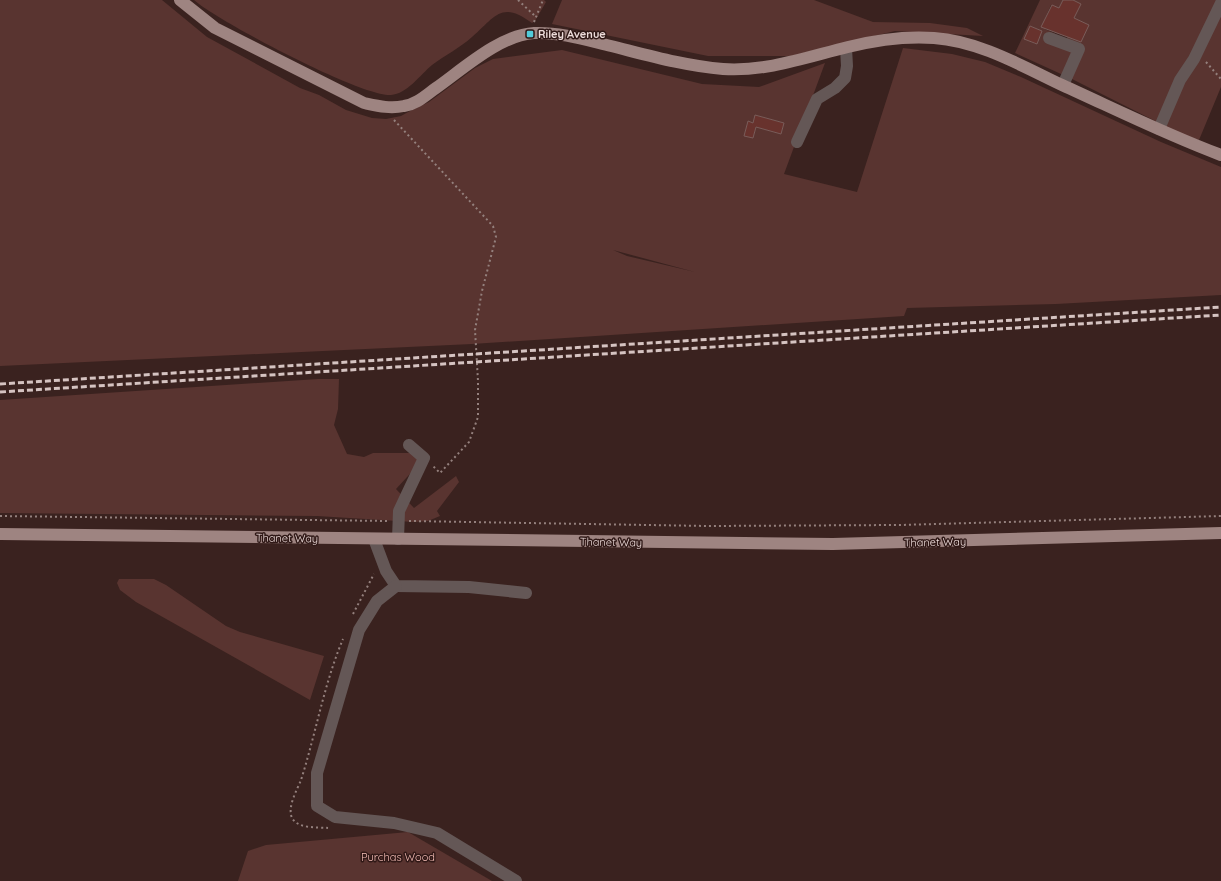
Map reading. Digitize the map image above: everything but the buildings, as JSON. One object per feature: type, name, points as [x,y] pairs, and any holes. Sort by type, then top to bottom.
[{"type":"main road","points":[[180,0],[215,28],[364,103],[385,108],[407,106],[420,100],[485,53],[508,40],[532,33],[571,36],[625,50],[722,69],[742,69],[780,64],[890,39],[936,38],[955,41],[1012,60],[1158,129],[1221,155]]},
{"type":"main road","name":"Thanet Way","points":[[0,534],[833,544],[1221,533]]},
{"type":"lane","points":[[1158,129],[1180,80],[1198,51],[1221,3]]},
{"type":"lane","points":[[1049,38],[1079,49],[1063,85]]},
{"type":"lane","points":[[797,142],[817,99],[835,88],[845,78],[847,66],[846,48]]},
{"type":"lane","points":[[398,539],[399,511],[424,458],[408,445]]},
{"type":"lane","points":[[374,539],[386,571],[396,586]]},
{"type":"lane","points":[[516,881],[437,833],[394,823],[335,817],[317,806],[317,774],[360,630],[377,601],[396,586],[469,586],[526,593]]},
{"type":"path","points":[[518,0],[535,16]]},
{"type":"path","points":[[532,33],[535,16],[543,0]]},
{"type":"path","points":[[1198,51],[1221,79]]},
{"type":"path","points":[[385,108],[493,226],[496,237],[482,290],[475,330],[478,381],[478,417],[469,442],[440,472],[424,458]]},
{"type":"path","points":[[0,516],[707,526],[900,526],[1221,516]]},
{"type":"green space","points":[[0,0],[162,0],[207,37],[300,88],[319,95],[346,110],[372,118],[386,119],[401,116],[429,102],[475,68],[493,59],[562,50],[702,84],[759,87],[825,63],[784,174],[857,192],[903,48],[952,54],[985,62],[1021,77],[1161,142],[1221,167],[1221,295],[1056,304],[907,308],[904,316],[472,344],[0,366]],"holes":[[[755,115],[784,123],[781,134],[756,127],[753,138],[744,136],[748,121],[753,123]],[[613,250],[695,272],[627,256]]]},
{"type":"green space","points":[[194,0],[544,0],[546,2],[535,21],[532,23],[513,13],[505,12],[499,14],[467,41],[432,65],[408,88],[397,94],[391,95],[375,92],[323,72],[231,24]]},
{"type":"green space","points":[[562,0],[814,0],[873,22],[930,23],[967,28],[983,36],[895,31],[791,56],[708,56],[552,24]]},
{"type":"green space","points":[[1040,0],[1063,0],[1059,8],[1051,5],[1044,21],[1045,29],[1066,39],[1068,36],[1080,42],[1088,25],[1074,18],[1081,4],[1073,0],[1221,0],[1221,87],[1199,140],[1189,138],[1072,79],[1015,53]],"holes":[[[1030,26],[1042,31],[1036,44],[1025,39]]]},
{"type":"green space","points":[[318,379],[339,379],[338,409],[334,425],[347,454],[364,457],[373,453],[414,453],[420,463],[396,489],[414,508],[456,476],[459,482],[437,511],[440,516],[428,521],[414,522],[317,516],[0,513],[0,400]]},
{"type":"green space","points":[[119,579],[154,579],[166,585],[226,626],[240,632],[324,656],[310,700],[136,602],[120,590],[117,583]]},
{"type":"green space","name":"Purchas Wood","points":[[408,832],[492,881],[238,881],[248,851],[266,845]]},
{"type":"railway","points":[[0,384],[1221,307]]},
{"type":"railway","points":[[0,392],[1221,315]]},
{"type":"place","name":"Riley Avenue","points":[[530,34]]}]
